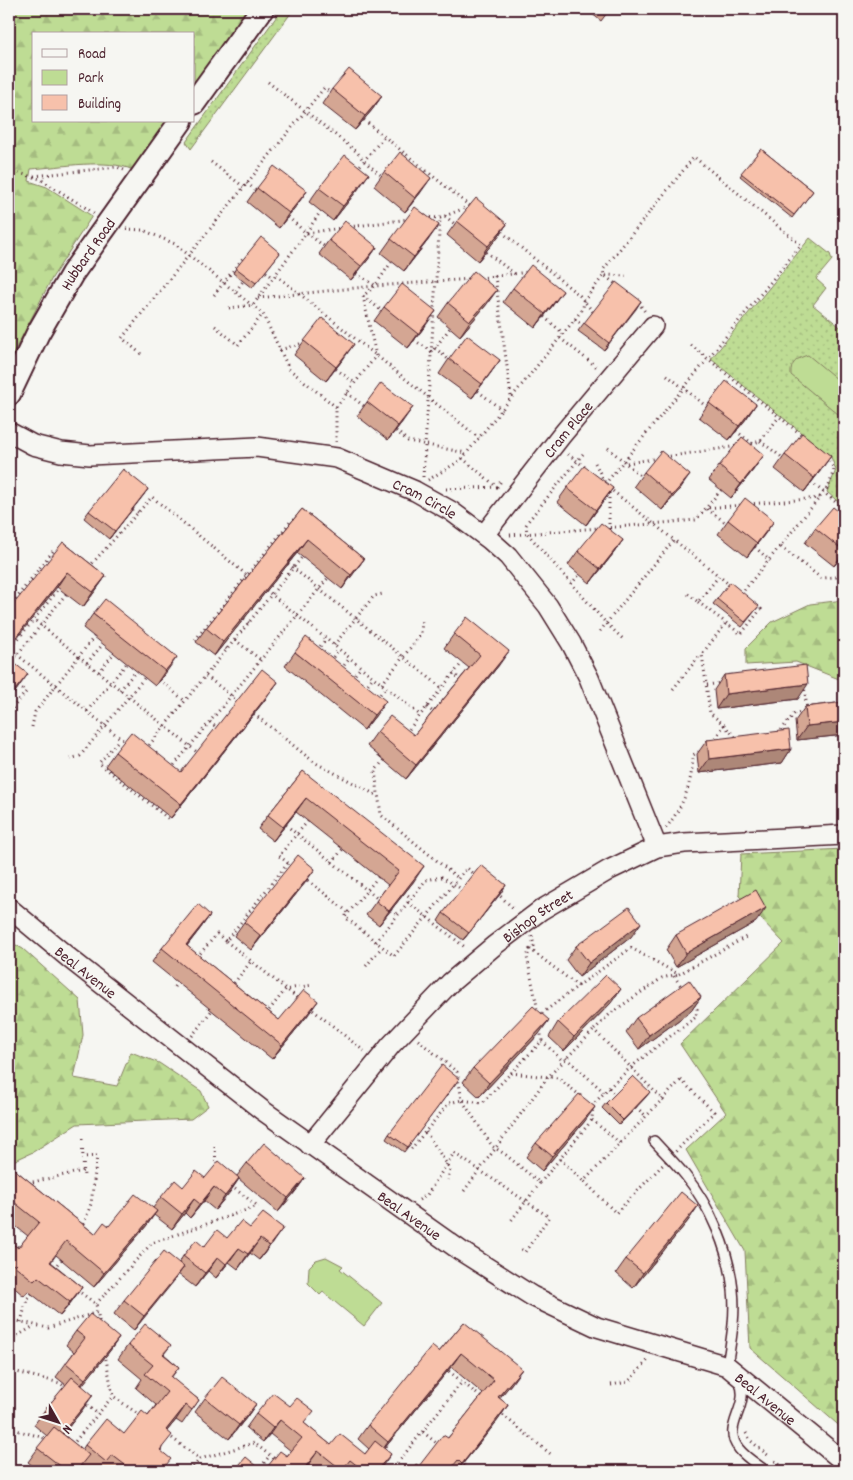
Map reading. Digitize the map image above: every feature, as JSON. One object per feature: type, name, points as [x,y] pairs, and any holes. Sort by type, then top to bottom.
[{"type":"street","points":[[195,102],[262,9]]},
{"type":"street","name":"Hubbard Road","points":[[9,394],[38,333],[72,274],[180,122]]},
{"type":"street","name":"Cram Place","points":[[487,537],[561,436],[648,323]]},
{"type":"street","name":"Cram Circle","points":[[9,432],[33,445],[61,452],[87,455],[257,447],[337,458],[436,502],[487,537],[532,584],[571,643],[589,678],[660,839]]},
{"type":"street","name":"Bishop Street","points":[[310,1145],[390,1045],[450,983],[541,910],[660,839],[684,843],[844,834]]},
{"type":"street","name":"Beal Avenue","points":[[9,908],[150,1023],[310,1145],[424,1226],[532,1296],[597,1327],[732,1370],[844,1462]]},
{"type":"lane","points":[[654,1141],[686,1176],[716,1229],[727,1257],[733,1290],[732,1370],[743,1394],[740,1413],[732,1428],[734,1442],[745,1455],[766,1471]]},
{"type":"path","points":[[268,82],[356,152],[382,176]]},
{"type":"path","points":[[141,354],[122,338],[324,88],[331,94]]},
{"type":"path","points":[[364,120],[477,212]]},
{"type":"path","points":[[353,174],[384,137]]},
{"type":"path","points":[[584,301],[604,275],[603,270],[694,157],[801,245],[626,462],[606,484]]},
{"type":"path","points":[[211,162],[244,187]]},
{"type":"path","points":[[33,176],[118,167],[131,173]]},
{"type":"path","points":[[9,170],[33,176],[58,188],[94,213],[100,211]]},
{"type":"path","points":[[247,183],[256,191]]},
{"type":"path","points":[[306,233],[426,217],[440,218],[470,206]]},
{"type":"path","points":[[419,210],[426,217]]},
{"type":"path","points":[[230,308],[253,305],[321,212]]},
{"type":"path","points":[[445,216],[456,225]]},
{"type":"path","points":[[288,217],[325,247]]},
{"type":"path","points":[[422,224],[426,217]]},
{"type":"path","points":[[423,478],[440,218]]},
{"type":"path","points":[[491,223],[580,296],[584,301],[585,307],[593,312]]},
{"type":"path","points":[[120,226],[143,230],[160,236],[190,254],[253,305],[263,314],[289,368],[336,407]]},
{"type":"path","points":[[486,252],[515,274]]},
{"type":"path","points":[[214,295],[243,258]]},
{"type":"path","points":[[363,296],[375,286],[392,261]]},
{"type":"path","points":[[540,271],[549,270]]},
{"type":"path","points":[[266,272],[301,294],[478,438]]},
{"type":"path","points":[[258,298],[375,286],[435,283],[532,272]]},
{"type":"path","points":[[356,274],[375,286]]},
{"type":"path","points":[[604,275],[626,276]]},
{"type":"path","points":[[604,275],[624,291]]},
{"type":"path","points":[[495,276],[511,398]]},
{"type":"path","points":[[485,283],[490,277]]},
{"type":"path","points":[[236,291],[243,281]]},
{"type":"path","points":[[363,296],[382,311]]},
{"type":"path","points":[[363,296],[376,356]]},
{"type":"path","points":[[580,296],[587,297]]},
{"type":"path","points":[[631,296],[644,307],[648,323]]},
{"type":"path","points":[[427,480],[462,458],[585,307]]},
{"type":"path","points":[[215,326],[238,345],[263,314]]},
{"type":"path","points":[[544,317],[563,333]]},
{"type":"path","points":[[575,319],[583,325]]},
{"type":"path","points":[[432,352],[450,328]]},
{"type":"path","points":[[560,338],[594,366],[603,368]]},
{"type":"path","points":[[414,340],[432,352]]},
{"type":"path","points":[[280,350],[304,343]]},
{"type":"path","points":[[690,345],[807,439]]},
{"type":"path","points":[[435,348],[449,360]]},
{"type":"path","points":[[337,458],[336,407],[376,356]]},
{"type":"path","points":[[336,369],[355,383]]},
{"type":"path","points":[[667,375],[707,407]]},
{"type":"path","points":[[478,391],[502,410]]},
{"type":"path","points":[[348,393],[364,406]]},
{"type":"path","points":[[626,462],[753,444],[760,440],[780,417]]},
{"type":"path","points":[[396,431],[408,441],[426,443],[466,453]]},
{"type":"path","points":[[736,431],[753,444]]},
{"type":"path","points":[[760,440],[783,458]]},
{"type":"path","points":[[608,448],[642,477]]},
{"type":"path","points":[[598,479],[742,595],[824,492],[834,469],[832,461],[820,450]]},
{"type":"path","points":[[566,453],[591,473]]},
{"type":"path","points":[[583,454],[529,520],[526,525],[527,533],[606,623],[623,639]]},
{"type":"path","points":[[462,458],[497,487]]},
{"type":"path","points":[[595,463],[606,484]]},
{"type":"path","points":[[443,489],[497,487],[502,482]]},
{"type":"path","points":[[812,482],[844,509]]},
{"type":"path","points":[[606,536],[609,527],[610,488]]},
{"type":"path","points":[[487,537],[696,520],[721,490]]},
{"type":"path","points":[[145,491],[248,576]]},
{"type":"path","points":[[86,571],[152,497]]},
{"type":"path","points":[[706,508],[820,498]]},
{"type":"path","points":[[706,508],[726,523]]},
{"type":"path","points":[[133,509],[139,513]]},
{"type":"path","points":[[195,640],[290,522]]},
{"type":"path","points":[[600,631],[674,542]]},
{"type":"path","points":[[755,547],[770,561]]},
{"type":"path","points":[[781,547],[821,578],[836,577],[844,570]]},
{"type":"path","points":[[9,607],[14,604],[54,551]]},
{"type":"path","points":[[142,755],[302,557]]},
{"type":"path","points":[[288,564],[442,688]]},
{"type":"path","points":[[571,584],[580,574]]},
{"type":"path","points":[[698,602],[719,576]]},
{"type":"path","points":[[167,775],[328,578]]},
{"type":"path","points":[[58,590],[9,649],[126,743]]},
{"type":"path","points":[[266,590],[420,715]]},
{"type":"path","points":[[9,665],[66,594]]},
{"type":"path","points":[[334,645],[374,596],[383,594]]},
{"type":"path","points":[[688,594],[741,634],[761,609],[748,600]]},
{"type":"path","points":[[33,619],[198,753]]},
{"type":"path","points":[[244,619],[249,623]]},
{"type":"path","points":[[382,684],[421,634],[422,621]]},
{"type":"path","points":[[673,689],[726,623]]},
{"type":"path","points":[[32,727],[35,712],[94,637]]},
{"type":"path","points":[[314,653],[326,639]]},
{"type":"path","points":[[235,640],[261,660]]},
{"type":"path","points":[[87,663],[103,644]]},
{"type":"path","points":[[222,645],[227,649]]},
{"type":"path","points":[[327,664],[339,650]]},
{"type":"path","points":[[99,672],[114,653]]},
{"type":"path","points":[[702,654],[710,713],[740,743],[732,745]]},
{"type":"path","points":[[338,673],[350,658]]},
{"type":"path","points":[[87,711],[127,663]]},
{"type":"path","points":[[404,736],[462,663]]},
{"type":"path","points":[[349,682],[361,667]]},
{"type":"path","points":[[120,690],[136,670]]},
{"type":"path","points":[[454,673],[462,680]]},
{"type":"path","points":[[206,676],[238,702]]},
{"type":"path","points":[[70,759],[80,756],[145,677]]},
{"type":"path","points":[[362,692],[373,677]]},
{"type":"path","points":[[9,678],[26,692],[9,710]]},
{"type":"path","points":[[774,738],[795,713],[807,712],[804,678]]},
{"type":"path","points":[[159,680],[185,701]]},
{"type":"path","points":[[707,685],[725,683]]},
{"type":"path","points":[[374,702],[386,687]]},
{"type":"path","points":[[427,707],[434,713]]},
{"type":"path","points":[[254,714],[314,762],[377,796]]},
{"type":"path","points":[[210,722],[217,728]]},
{"type":"path","points":[[660,839],[685,801],[692,775],[693,755],[708,748],[724,725]]},
{"type":"path","points":[[117,742],[100,763],[170,820]]},
{"type":"path","points":[[384,760],[375,771],[381,815],[458,878]]},
{"type":"path","points":[[296,870],[279,856],[308,821]]},
{"type":"path","points":[[286,825],[378,899]]},
{"type":"path","points":[[332,862],[343,849]]},
{"type":"path","points":[[226,941],[288,863]]},
{"type":"path","points":[[378,877],[346,917],[394,956],[467,868],[481,880]]},
{"type":"path","points":[[303,876],[349,913]]},
{"type":"path","points":[[376,942],[426,880],[442,877],[463,890]]},
{"type":"path","points":[[493,890],[507,900],[518,914]]},
{"type":"path","points":[[404,892],[411,898]]},
{"type":"path","points":[[408,902],[468,950]]},
{"type":"path","points":[[391,910],[398,915]]},
{"type":"path","points":[[528,929],[534,940],[534,946],[530,949],[527,958],[542,1041],[604,1092]]},
{"type":"path","points":[[192,964],[217,934],[252,960],[368,1055]]},
{"type":"path","points":[[464,1191],[497,1149],[548,1077],[611,1013],[662,978],[674,976],[746,937]]},
{"type":"path","points":[[366,966],[382,947]]},
{"type":"path","points":[[539,1016],[631,948],[678,974]]},
{"type":"path","points":[[530,949],[578,986]]},
{"type":"path","points":[[190,954],[196,958]]},
{"type":"path","points":[[228,990],[252,960]]},
{"type":"path","points":[[674,976],[688,996]]},
{"type":"path","points":[[174,987],[177,982]]},
{"type":"path","points":[[261,1020],[286,989],[313,985]]},
{"type":"path","points":[[510,1222],[592,1120],[593,1105],[604,1092],[630,1066],[696,1017],[697,1009],[692,1002]]},
{"type":"path","points":[[191,1037],[212,1010]]},
{"type":"path","points":[[265,1016],[271,1020]]},
{"type":"path","points":[[594,1030],[664,1101]]},
{"type":"path","points":[[184,1031],[199,1043]]},
{"type":"path","points":[[414,1037],[457,1072],[462,1100],[492,1146],[540,1183]]},
{"type":"path","points":[[411,1149],[449,1104],[462,1100],[482,1103],[542,1041]]},
{"type":"path","points":[[511,1073],[558,1078],[593,1105]]},
{"type":"path","points":[[609,1088],[615,1096]]},
{"type":"path","points":[[636,1107],[646,1116]]},
{"type":"path","points":[[592,1120],[620,1143]]},
{"type":"path","points":[[426,1132],[450,1169],[448,1180]]},
{"type":"path","points":[[82,1139],[84,1177]]},
{"type":"path","points":[[215,1146],[217,1175]]},
{"type":"path","points":[[416,1201],[422,1200],[427,1195],[454,1153],[549,1217],[525,1252],[519,1248]]},
{"type":"path","points":[[81,1234],[91,1204],[97,1156],[83,1157]]},
{"type":"path","points":[[560,1159],[584,1181]]},
{"type":"path","points":[[27,1184],[83,1171]]},
{"type":"path","points":[[96,1304],[152,1243],[258,1206],[224,1180]]},
{"type":"path","points":[[9,1240],[23,1250]]},
{"type":"path","points":[[51,1271],[63,1256]]},
{"type":"path","points":[[21,1322],[27,1300],[39,1285]]},
{"type":"path","points":[[74,1288],[96,1304],[101,1331]]},
{"type":"path","points":[[9,1319],[48,1328],[98,1312]]},
{"type":"path","points":[[9,1341],[34,1326]]},
{"type":"path","points":[[105,1350],[113,1396],[145,1419]]},
{"type":"path","points":[[611,1385],[628,1382],[646,1361],[653,1357]]},
{"type":"path","points":[[443,1366],[485,1400]]},
{"type":"path","points":[[9,1370],[60,1383],[67,1389]]},
{"type":"path","points":[[391,1471],[462,1382]]},
{"type":"path","points":[[71,1446],[113,1396]]},
{"type":"path","points":[[83,1401],[98,1414]]},
{"type":"path","points":[[492,1406],[553,1456]]},
{"type":"path","points":[[746,1426],[745,1432],[751,1441],[788,1471]]},
{"type":"path","points":[[9,1428],[46,1437],[53,1442]]},
{"type":"path","points":[[161,1430],[200,1459]]},
{"type":"path","points":[[423,1432],[444,1449]]},
{"type":"path","points":[[190,1471],[200,1459],[254,1443],[283,1466]]},
{"type":"path","points":[[258,1471],[270,1455]]},
{"type":"path","points":[[457,1460],[471,1471]]},
{"type":"path","points":[[544,1467],[549,1471]]},
{"type":"green space","points":[[9,9],[250,9],[195,85],[195,32],[32,32],[32,122],[167,122],[133,170],[123,166],[97,164],[31,169],[29,181],[47,187],[92,216],[52,278],[9,362]]},
{"type":"green space","points":[[282,9],[294,9],[191,149],[186,142]]},
{"type":"green space","points":[[810,238],[830,254],[832,260],[816,279],[826,288],[813,305],[844,330],[844,507],[827,492],[836,470],[831,457],[711,359]]},
{"type":"green space","points":[[808,355],[844,385],[844,419],[791,375],[793,364]]},
{"type":"green space","points":[[844,600],[844,681],[796,662],[746,665],[746,648],[772,622],[810,604]]},
{"type":"green space","points":[[844,849],[844,1430],[750,1348],[745,1251],[686,1150],[726,1113],[680,1044],[784,943],[739,896],[741,854]]},
{"type":"green space","points":[[9,941],[23,949],[80,1000],[83,1035],[74,1078],[117,1086],[131,1052],[159,1063],[201,1091],[208,1106],[191,1119],[77,1124],[33,1152],[9,1163]]},
{"type":"green space","points":[[326,1257],[343,1266],[340,1269],[382,1303],[364,1326],[323,1292],[320,1295],[308,1283],[309,1267],[316,1260]]},
{"type":"building","points":[[596,9],[610,9],[604,15]]},
{"type":"building","points":[[349,69],[382,96],[365,116],[332,89]]},
{"type":"building","points":[[761,149],[813,191],[794,215],[741,173]]},
{"type":"building","points":[[400,152],[431,178],[415,198],[384,172]]},
{"type":"building","points":[[345,155],[369,174],[343,206],[319,188]]},
{"type":"building","points":[[274,166],[307,191],[289,213],[257,188]]},
{"type":"building","points":[[476,198],[507,224],[488,246],[457,221]]},
{"type":"building","points":[[415,207],[439,225],[414,257],[391,239]]},
{"type":"building","points":[[345,221],[377,247],[361,266],[329,240]]},
{"type":"building","points":[[261,237],[280,253],[256,283],[236,268]]},
{"type":"building","points":[[531,265],[563,291],[545,314],[513,288]]},
{"type":"building","points":[[474,271],[497,290],[470,321],[448,303]]},
{"type":"building","points":[[616,282],[641,301],[609,343],[584,323]]},
{"type":"building","points":[[402,284],[436,311],[418,334],[384,307]]},
{"type":"building","points":[[322,318],[354,344],[336,367],[304,341]]},
{"type":"building","points":[[467,335],[500,360],[482,384],[449,359]]},
{"type":"building","points":[[726,381],[756,404],[739,426],[709,403]]},
{"type":"building","points":[[381,383],[413,407],[398,426],[367,402]]},
{"type":"building","points":[[802,433],[831,456],[814,478],[785,455]]},
{"type":"building","points":[[742,437],[764,455],[741,484],[719,466]]},
{"type":"building","points":[[661,451],[690,475],[672,496],[644,472]]},
{"type":"building","points":[[584,466],[613,488],[596,510],[567,488]]},
{"type":"building","points":[[123,469],[148,489],[115,531],[89,511]]},
{"type":"building","points":[[745,498],[774,521],[757,543],[728,520]]},
{"type":"building","points":[[833,507],[844,516],[844,551],[815,528]]},
{"type":"building","points":[[302,509],[364,559],[351,575],[307,539],[223,642],[206,628]]},
{"type":"building","points":[[601,523],[623,540],[600,569],[578,551]]},
{"type":"building","points":[[63,542],[106,576],[93,592],[67,572],[9,646],[9,610]]},
{"type":"building","points":[[730,582],[759,606],[745,622],[717,599]]},
{"type":"building","points":[[105,599],[177,657],[165,671],[93,614]]},
{"type":"building","points":[[467,617],[509,651],[416,765],[377,732],[390,716],[414,735],[480,655],[454,634]]},
{"type":"building","points":[[306,637],[386,701],[374,715],[295,652]]},
{"type":"building","points":[[9,659],[28,674],[15,690],[9,685]]},
{"type":"building","points":[[806,665],[808,684],[726,694],[724,675]]},
{"type":"building","points":[[262,669],[278,682],[181,804],[115,752],[131,732],[181,772]]},
{"type":"building","points":[[844,702],[844,722],[807,726],[805,707]]},
{"type":"building","points":[[789,730],[791,749],[709,759],[707,740]]},
{"type":"building","points":[[303,771],[424,866],[389,911],[376,901],[399,871],[306,798],[283,827],[268,815]]},
{"type":"building","points":[[298,855],[315,869],[261,936],[244,922]]},
{"type":"building","points":[[481,865],[506,885],[469,933],[443,913]]},
{"type":"building","points":[[756,890],[766,908],[686,953],[676,935]]},
{"type":"building","points":[[198,904],[210,915],[186,945],[279,1020],[304,990],[318,1001],[282,1045],[162,948]]},
{"type":"building","points":[[629,907],[641,923],[589,963],[576,946]]},
{"type":"building","points":[[606,975],[621,989],[574,1037],[558,1022]]},
{"type":"building","points":[[689,980],[701,997],[649,1035],[636,1018]]},
{"type":"building","points":[[533,1006],[549,1020],[489,1083],[473,1068]]},
{"type":"building","points":[[442,1065],[459,1079],[408,1147],[389,1134]]},
{"type":"building","points":[[633,1076],[650,1092],[623,1120],[606,1103]]},
{"type":"building","points":[[579,1094],[595,1107],[552,1156],[536,1143]]},
{"type":"building","points":[[264,1143],[305,1178],[288,1198],[247,1163]]},
{"type":"building","points":[[219,1161],[239,1178],[225,1196],[214,1187],[200,1204],[194,1199],[182,1214],[161,1197],[175,1180],[183,1187],[196,1171],[205,1178]]},
{"type":"building","points":[[9,1165],[95,1234],[104,1222],[109,1226],[135,1194],[157,1211],[104,1273],[66,1241],[50,1262],[82,1287],[70,1302],[38,1277],[34,1281],[9,1261],[9,1241],[18,1248],[39,1222],[9,1198]]},
{"type":"building","points":[[681,1192],[698,1206],[643,1273],[626,1259]]},
{"type":"building","points":[[263,1213],[283,1228],[269,1246],[260,1239],[248,1254],[239,1248],[226,1264],[218,1257],[205,1273],[183,1256],[196,1240],[204,1247],[217,1230],[227,1238],[241,1221],[250,1228]]},
{"type":"building","points":[[164,1251],[184,1267],[144,1316],[124,1300]]},
{"type":"building","points":[[90,1314],[119,1338],[85,1379],[66,1363],[85,1338],[76,1331]]},
{"type":"building","points":[[464,1322],[522,1369],[498,1397],[508,1405],[462,1464],[458,1460],[449,1471],[410,1471],[416,1464],[419,1466],[443,1435],[448,1438],[494,1380],[461,1353],[388,1442],[368,1425],[432,1346],[439,1352]]},
{"type":"building","points":[[145,1324],[171,1345],[163,1354],[179,1367],[171,1377],[199,1400],[192,1410],[186,1405],[166,1430],[172,1435],[160,1450],[171,1459],[161,1471],[133,1471],[112,1455],[106,1462],[85,1445],[106,1419],[124,1434],[142,1411],[148,1416],[167,1392],[145,1374],[153,1365],[128,1345]]},
{"type":"building","points":[[72,1377],[93,1395],[66,1428],[44,1411]]},
{"type":"building","points":[[222,1377],[256,1404],[239,1425],[205,1398]]},
{"type":"building","points":[[273,1393],[290,1406],[297,1398],[314,1411],[304,1423],[331,1445],[340,1434],[365,1454],[375,1441],[391,1454],[376,1471],[370,1467],[364,1471],[350,1460],[342,1470],[318,1451],[303,1470],[305,1471],[275,1471],[268,1466],[280,1451],[287,1456],[302,1438],[280,1420],[273,1428],[256,1414]]},
{"type":"building","points":[[54,1427],[89,1455],[76,1471],[67,1471],[37,1448]]},
{"type":"building","points":[[246,1457],[263,1471],[234,1471]]}]
